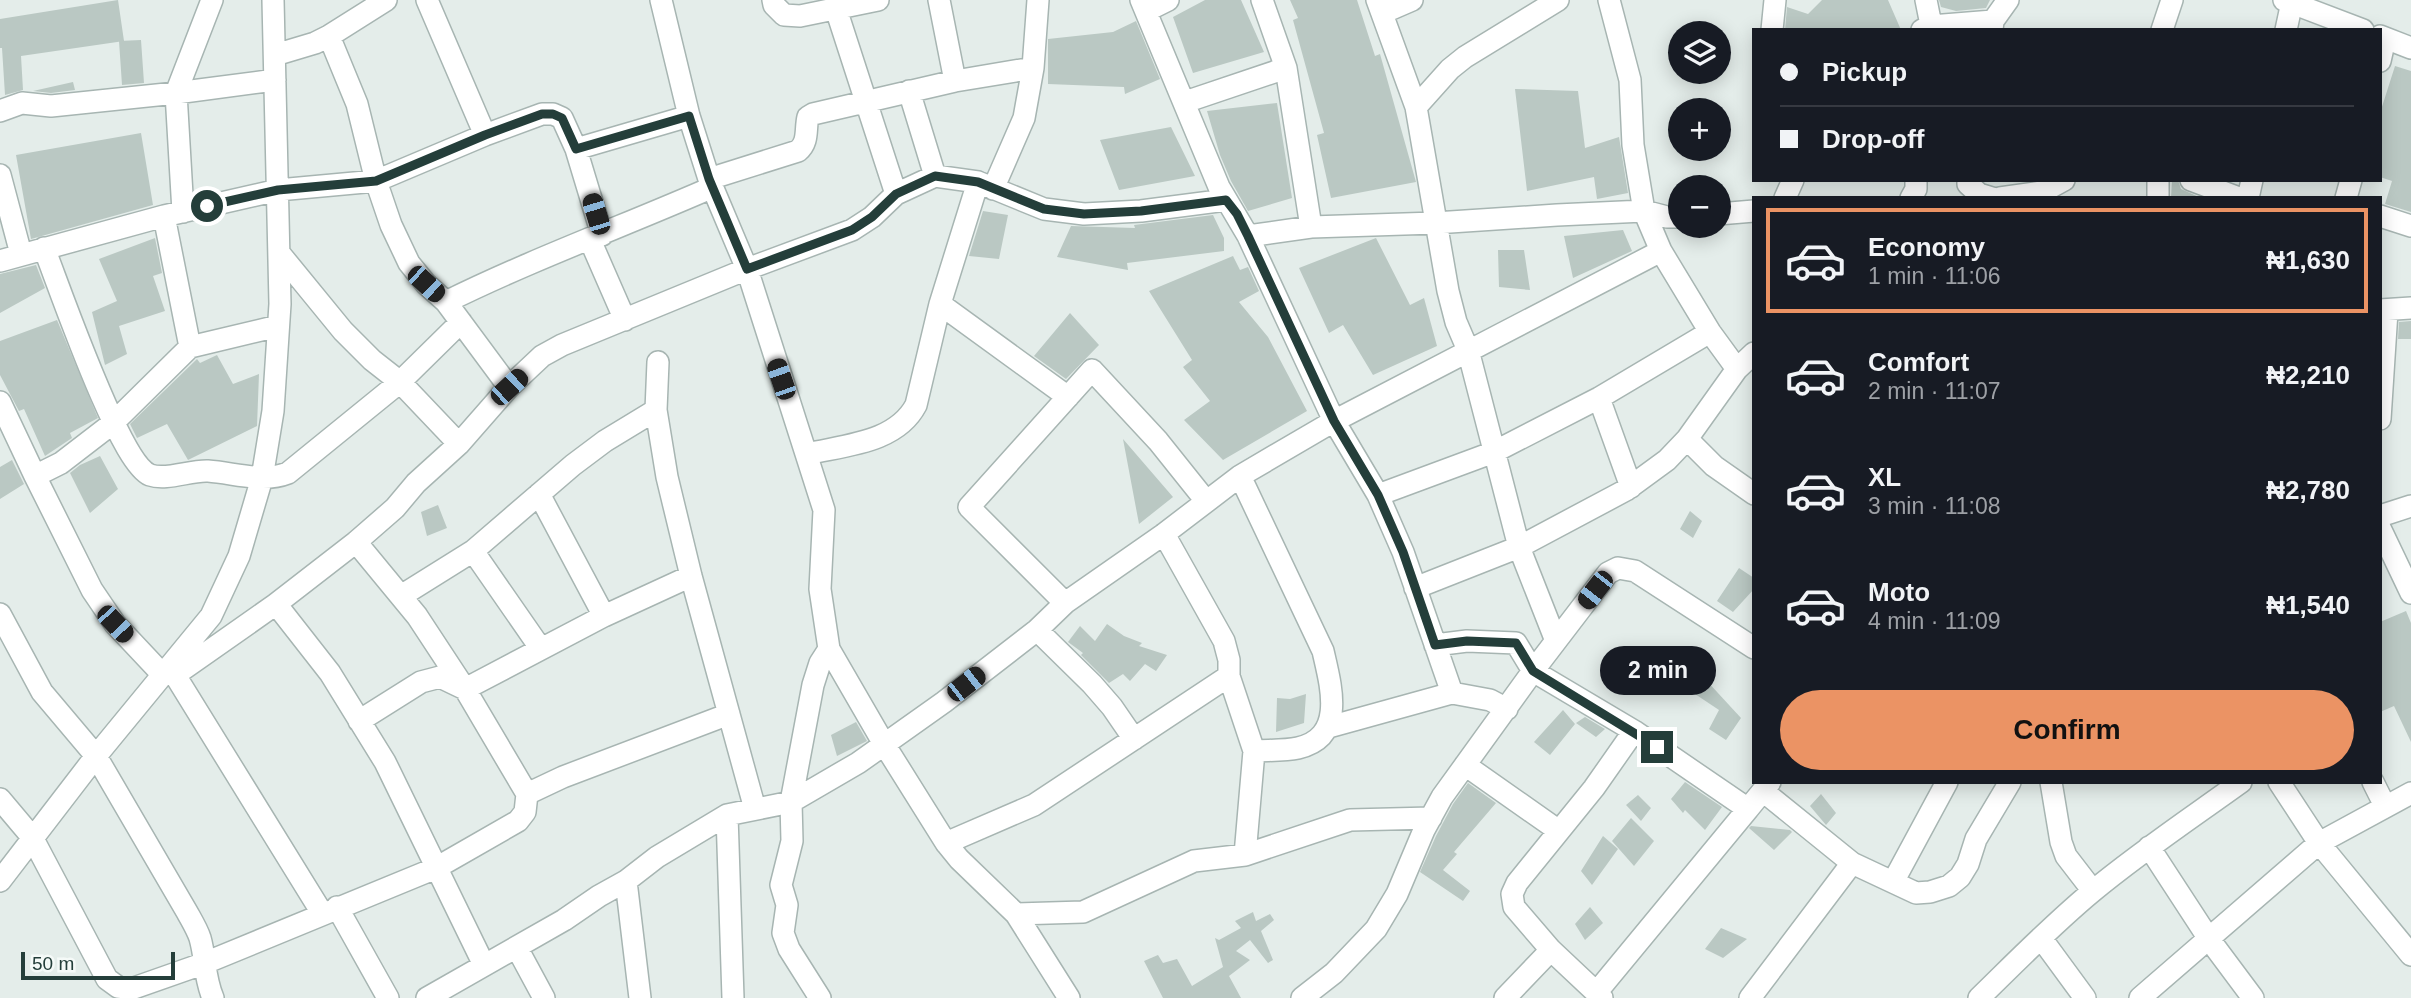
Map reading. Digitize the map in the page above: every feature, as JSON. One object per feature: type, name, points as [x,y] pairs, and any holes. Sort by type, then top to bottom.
[{"type":"street","points":[[190,347],[174,214],[176,93],[212,0]]},
{"type":"street","points":[[0,881],[96,756],[169,672],[211,616],[239,556],[262,478],[273,411],[280,254],[274,0]]},
{"type":"street","points":[[275,55],[315,43],[386,0]]},
{"type":"street","points":[[427,0],[485,135]]},
{"type":"street","points":[[661,0],[689,116],[711,183],[747,269],[824,510],[820,589],[829,649],[946,843],[1016,914],[1069,998]]},
{"type":"street","points":[[773,0],[784,15],[800,16],[878,0]]},
{"type":"street","points":[[939,0],[955,81]]},
{"type":"street","points":[[807,453],[877,438],[897,428],[910,417],[916,405],[940,304],[986,186],[1024,118],[1033,68],[1038,0]]},
{"type":"street","points":[[1168,0],[1144,5],[1226,200],[1248,236],[1334,421],[1378,495],[1403,552],[1452,693]]},
{"type":"street","points":[[1262,0],[1286,68],[1311,227]]},
{"type":"street","points":[[1412,0],[1379,6],[1416,107],[1435,223],[1455,321],[1468,351],[1519,547],[1556,640]]},
{"type":"street","points":[[1416,107],[1450,69],[1465,57],[1558,0]]},
{"type":"street","points":[[1609,0],[1630,80],[1633,145],[1644,211],[1661,251],[1710,332],[1737,369]]},
{"type":"street","points":[[1772,28],[1775,0]]},
{"type":"street","points":[[1926,0],[1928,28],[1992,25],[2008,0]]},
{"type":"street","points":[[2163,28],[2172,0]]},
{"type":"street","points":[[2286,28],[2288,1],[2357,28]]},
{"type":"street","points":[[836,9],[896,194]]},
{"type":"street","points":[[329,36],[357,104],[376,181],[391,225],[409,263],[426,284],[446,302],[509,387]]},
{"type":"street","points":[[2383,38],[2411,48]]},
{"type":"street","points":[[446,302],[502,274],[596,237],[711,183],[798,151],[806,139],[808,117],[909,91],[1033,68]]},
{"type":"street","points":[[1185,102],[1286,68]]},
{"type":"street","points":[[0,111],[22,103],[51,106],[275,80]]},
{"type":"street","points":[[909,91],[935,176]]},
{"type":"street","points":[[0,261],[174,214],[278,190],[376,181],[485,135],[542,114],[553,114],[562,118],[576,149],[596,237],[625,320]]},
{"type":"street","points":[[576,149],[689,116]]},
{"type":"street","points":[[0,175],[20,254]]},
{"type":"street","points":[[169,672],[276,604],[356,542],[395,508],[416,483],[459,443],[509,387],[542,356],[747,269],[852,230],[872,217],[896,194],[935,176],[986,186],[1044,209],[1084,214],[1141,211],[1226,200]]},
{"type":"street","points":[[1968,182],[1979,194],[1986,196]]},
{"type":"street","points":[[2014,196],[2042,192],[2060,182]]},
{"type":"street","points":[[2195,182],[2234,196]]},
{"type":"street","points":[[1248,236],[1311,227],[1644,211],[1668,217]]},
{"type":"street","points":[[1731,213],[1752,211]]},
{"type":"street","points":[[2382,216],[2411,226]]},
{"type":"street","points":[[44,248],[113,423],[137,464],[149,475],[164,477],[208,471],[262,478],[277,477],[295,470],[400,382],[461,322]]},
{"type":"street","points":[[427,998],[517,948],[727,815],[791,802],[858,763],[1037,630],[1065,603],[1164,534],[1240,476],[1334,421],[1661,251]]},
{"type":"street","points":[[280,254],[343,331],[372,360],[400,382],[459,443]]},
{"type":"street","points":[[940,304],[1068,397]]},
{"type":"street","points":[[2382,347],[2383,311],[2411,308]]},
{"type":"street","points":[[34,476],[61,463],[113,423],[190,347],[278,326]]},
{"type":"street","points":[[1378,495],[1494,452],[1600,398],[1710,332]]},
{"type":"street","points":[[1415,588],[1519,547],[1631,487],[1667,460],[1687,439],[1737,369],[1752,356]]},
{"type":"street","points":[[658,362],[656,410],[667,477],[691,576],[755,809]]},
{"type":"street","points":[[1065,603],[969,507],[1092,370],[1158,441],[1206,501]]},
{"type":"street","points":[[1600,398],[1631,487]]},
{"type":"street","points":[[0,402],[92,590],[115,624],[169,672],[388,998]]},
{"type":"street","points":[[401,596],[473,551],[605,441],[656,410]]},
{"type":"street","points":[[1687,439],[1714,466],[1752,493]]},
{"type":"street","points":[[1240,476],[1323,651],[1332,707],[1329,727],[1321,737],[1299,748],[1254,751]]},
{"type":"street","points":[[539,494],[604,615]]},
{"type":"street","points":[[2382,515],[2411,506]]},
{"type":"street","points":[[2382,532],[2411,593]]},
{"type":"street","points":[[1164,534],[1224,641],[1229,660],[1228,676],[1254,751],[1245,855]]},
{"type":"street","points":[[0,799],[32,837],[107,979],[118,987],[131,989],[205,962],[436,868],[518,821],[525,813],[527,794],[465,689],[417,616],[356,542]]},
{"type":"street","points":[[473,551],[541,649]]},
{"type":"street","points":[[1302,998],[1334,973],[1376,929],[1397,894],[1430,818],[1533,671],[1608,573],[1618,568],[1635,571],[1752,647]]},
{"type":"street","points":[[465,689],[604,615],[691,576]]},
{"type":"street","points":[[276,604],[330,673],[385,762],[484,965]]},
{"type":"street","points":[[0,614],[43,692],[96,756],[187,912],[199,936],[206,981],[214,998]]},
{"type":"street","points":[[1037,630],[1106,699],[1133,739]]},
{"type":"street","points":[[1435,645],[1467,641],[1516,643],[1533,671],[1634,731],[1748,809]]},
{"type":"street","points":[[820,998],[789,949],[783,933],[787,905],[781,885],[792,841],[791,802],[813,685],[820,663],[829,649]]},
{"type":"street","points":[[946,843],[1034,805],[1228,676]]},
{"type":"street","points":[[359,721],[421,682],[440,677],[465,689]]},
{"type":"street","points":[[1329,727],[1452,693],[1490,700],[1507,709]]},
{"type":"street","points":[[527,794],[563,777],[729,714]]},
{"type":"street","points":[[1634,731],[1594,788],[1517,883],[1512,894],[1514,907],[1551,950],[1599,995],[1766,786],[1852,863],[1916,893],[1949,886],[1960,877],[1968,864],[1976,839],[2009,784]]},
{"type":"street","points":[[1465,765],[1559,831]]},
{"type":"street","points":[[1893,882],[1946,784]]},
{"type":"street","points":[[2051,784],[2061,842],[2066,856],[2093,891]]},
{"type":"street","points":[[1979,998],[2093,891],[2238,784]]},
{"type":"street","points":[[2280,784],[2319,843],[2411,955]]},
{"type":"street","points":[[2374,784],[2385,806]]},
{"type":"street","points":[[2140,998],[2319,843],[2411,793]]},
{"type":"street","points":[[727,815],[733,998]]},
{"type":"street","points":[[1016,914],[1083,912],[1194,861],[1245,855],[1350,820],[1430,818]]},
{"type":"street","points":[[2150,847],[2209,939],[2253,998]]},
{"type":"street","points":[[1750,998],[1852,863]]},
{"type":"street","points":[[626,881],[640,998]]},
{"type":"street","points":[[2041,938],[2085,998]]},
{"type":"street","points":[[517,948],[544,998]]},
{"type":"street","points":[[1505,998],[1551,950]]},
{"type":"building","points":[[118,0],[124,41],[21,56],[23,90],[5,95],[0,19]]},
{"type":"building","points":[[1205,0],[1241,0],[1264,52],[1193,73],[1173,17]]},
{"type":"building","points":[[1290,0],[1357,0],[1375,56],[1380,54],[1416,182],[1331,198],[1317,135],[1324,133],[1293,20],[1298,18]]},
{"type":"building","points":[[1822,0],[1888,0],[1900,28],[1785,28],[1787,7],[1808,14]]},
{"type":"building","points":[[1939,0],[1990,0],[1986,8],[1956,11],[1941,7]]},
{"type":"building","points":[[1136,21],[1160,79],[1125,94],[1124,87],[1048,84],[1048,39],[1113,32]]},
{"type":"building","points":[[141,40],[144,83],[122,85],[119,41]]},
{"type":"building","points":[[2395,66],[2411,71],[2411,212],[2385,204],[2392,181],[2382,178],[2382,107]]},
{"type":"building","points":[[73,82],[75,90],[51,93],[33,91]]},
{"type":"building","points":[[1515,89],[1578,91],[1585,148],[1619,137],[1628,193],[1597,199],[1594,177],[1527,191]]},
{"type":"building","points":[[1277,103],[1292,198],[1248,211],[1220,155],[1207,111]]},
{"type":"building","points":[[1171,127],[1195,176],[1119,190],[1100,140]]},
{"type":"building","points":[[141,133],[153,205],[31,239],[16,155]]},
{"type":"building","points":[[2172,182],[2179,182],[2181,189],[2197,196],[2171,196]]},
{"type":"building","points":[[983,211],[1008,215],[999,259],[969,256]]},
{"type":"building","points":[[1213,215],[1224,238],[1224,251],[1127,263],[1128,270],[1057,257],[1071,226],[1135,228],[1134,225]]},
{"type":"building","points":[[1623,230],[1632,251],[1573,278],[1564,236]]},
{"type":"building","points":[[155,238],[162,273],[153,276],[165,311],[119,326],[127,354],[105,365],[92,312],[117,301],[99,259]]},
{"type":"building","points":[[1376,238],[1410,305],[1424,298],[1437,346],[1373,375],[1343,325],[1329,333],[1299,268]]},
{"type":"building","points":[[1498,250],[1524,250],[1530,290],[1499,287]]},
{"type":"building","points":[[1233,256],[1240,270],[1248,267],[1259,291],[1239,302],[1268,337],[1307,411],[1223,460],[1184,420],[1210,401],[1183,367],[1192,360],[1149,291]]},
{"type":"building","points":[[36,265],[45,288],[0,313],[0,274]]},
{"type":"building","points":[[1070,313],[1099,345],[1066,379],[1034,356]]},
{"type":"building","points":[[57,320],[98,418],[70,433],[72,438],[45,456],[24,409],[19,411],[0,375],[0,341]]},
{"type":"building","points":[[2411,321],[2411,339],[2398,339],[2399,322]]},
{"type":"building","points":[[217,355],[233,384],[259,374],[257,426],[188,460],[167,424],[137,438],[130,424],[197,359],[200,363]]},
{"type":"building","points":[[1123,439],[1173,497],[1139,524]]},
{"type":"building","points":[[100,456],[118,489],[90,513],[70,473]]},
{"type":"building","points":[[12,460],[24,484],[0,499],[0,467]]},
{"type":"building","points":[[438,505],[447,528],[427,536],[421,512]]},
{"type":"building","points":[[1690,511],[1702,521],[1693,538],[1680,529]]},
{"type":"building","points":[[1739,568],[1752,577],[1752,591],[1733,612],[1717,601]]},
{"type":"building","points":[[2406,611],[2411,623],[2411,742],[2394,706],[2382,711],[2382,621]]},
{"type":"building","points":[[1107,624],[1124,636],[1142,643],[1139,646],[1167,655],[1156,671],[1145,664],[1130,681],[1123,674],[1109,683],[1081,655],[1083,653],[1068,642],[1080,626],[1095,641]]},
{"type":"building","points":[[1692,663],[1709,673],[1706,680],[1741,718],[1726,740],[1709,729],[1719,710],[1680,684]]},
{"type":"building","points":[[1306,694],[1304,723],[1276,732],[1277,698],[1290,699]]},
{"type":"building","points":[[1563,710],[1575,724],[1550,755],[1534,742]]},
{"type":"building","points":[[1585,717],[1605,729],[1596,737],[1576,723]]},
{"type":"building","points":[[856,722],[867,741],[837,756],[831,735]]},
{"type":"building","points":[[1685,782],[1722,807],[1705,830],[1685,810],[1683,813],[1671,799]]},
{"type":"building","points":[[1468,783],[1496,803],[1454,852],[1457,854],[1443,870],[1470,891],[1463,901],[1420,872],[1453,804]]},
{"type":"building","points":[[1821,794],[1836,813],[1826,825],[1810,806]]},
{"type":"building","points":[[1638,795],[1651,808],[1641,821],[1626,805]]},
{"type":"building","points":[[1631,818],[1654,841],[1634,866],[1612,841]]},
{"type":"building","points":[[1751,826],[1792,832],[1774,850],[1749,828]]},
{"type":"building","points":[[1603,836],[1618,849],[1592,885],[1581,871]]},
{"type":"building","points":[[1590,907],[1603,923],[1585,940],[1575,924]]},
{"type":"building","points":[[1253,912],[1256,921],[1270,914],[1274,920],[1261,931],[1273,960],[1268,963],[1250,940],[1236,951],[1250,960],[1229,976],[1241,998],[1163,998],[1144,961],[1158,955],[1163,963],[1177,959],[1192,986],[1223,967],[1215,938],[1219,940],[1241,928],[1235,921]]},
{"type":"building","points":[[1721,928],[1747,939],[1723,958],[1705,949]]},
{"type":"route","points":[[207,206],[278,190],[376,181],[542,114],[553,114],[562,118],[576,149],[689,116],[709,179],[747,269],[852,230],[872,217],[896,194],[935,176],[978,182],[1044,209],[1084,214],[1141,211],[1226,200],[1248,236],[1334,421],[1378,495],[1403,552],[1435,645],[1467,641],[1516,643],[1533,671],[1657,747]]}]
